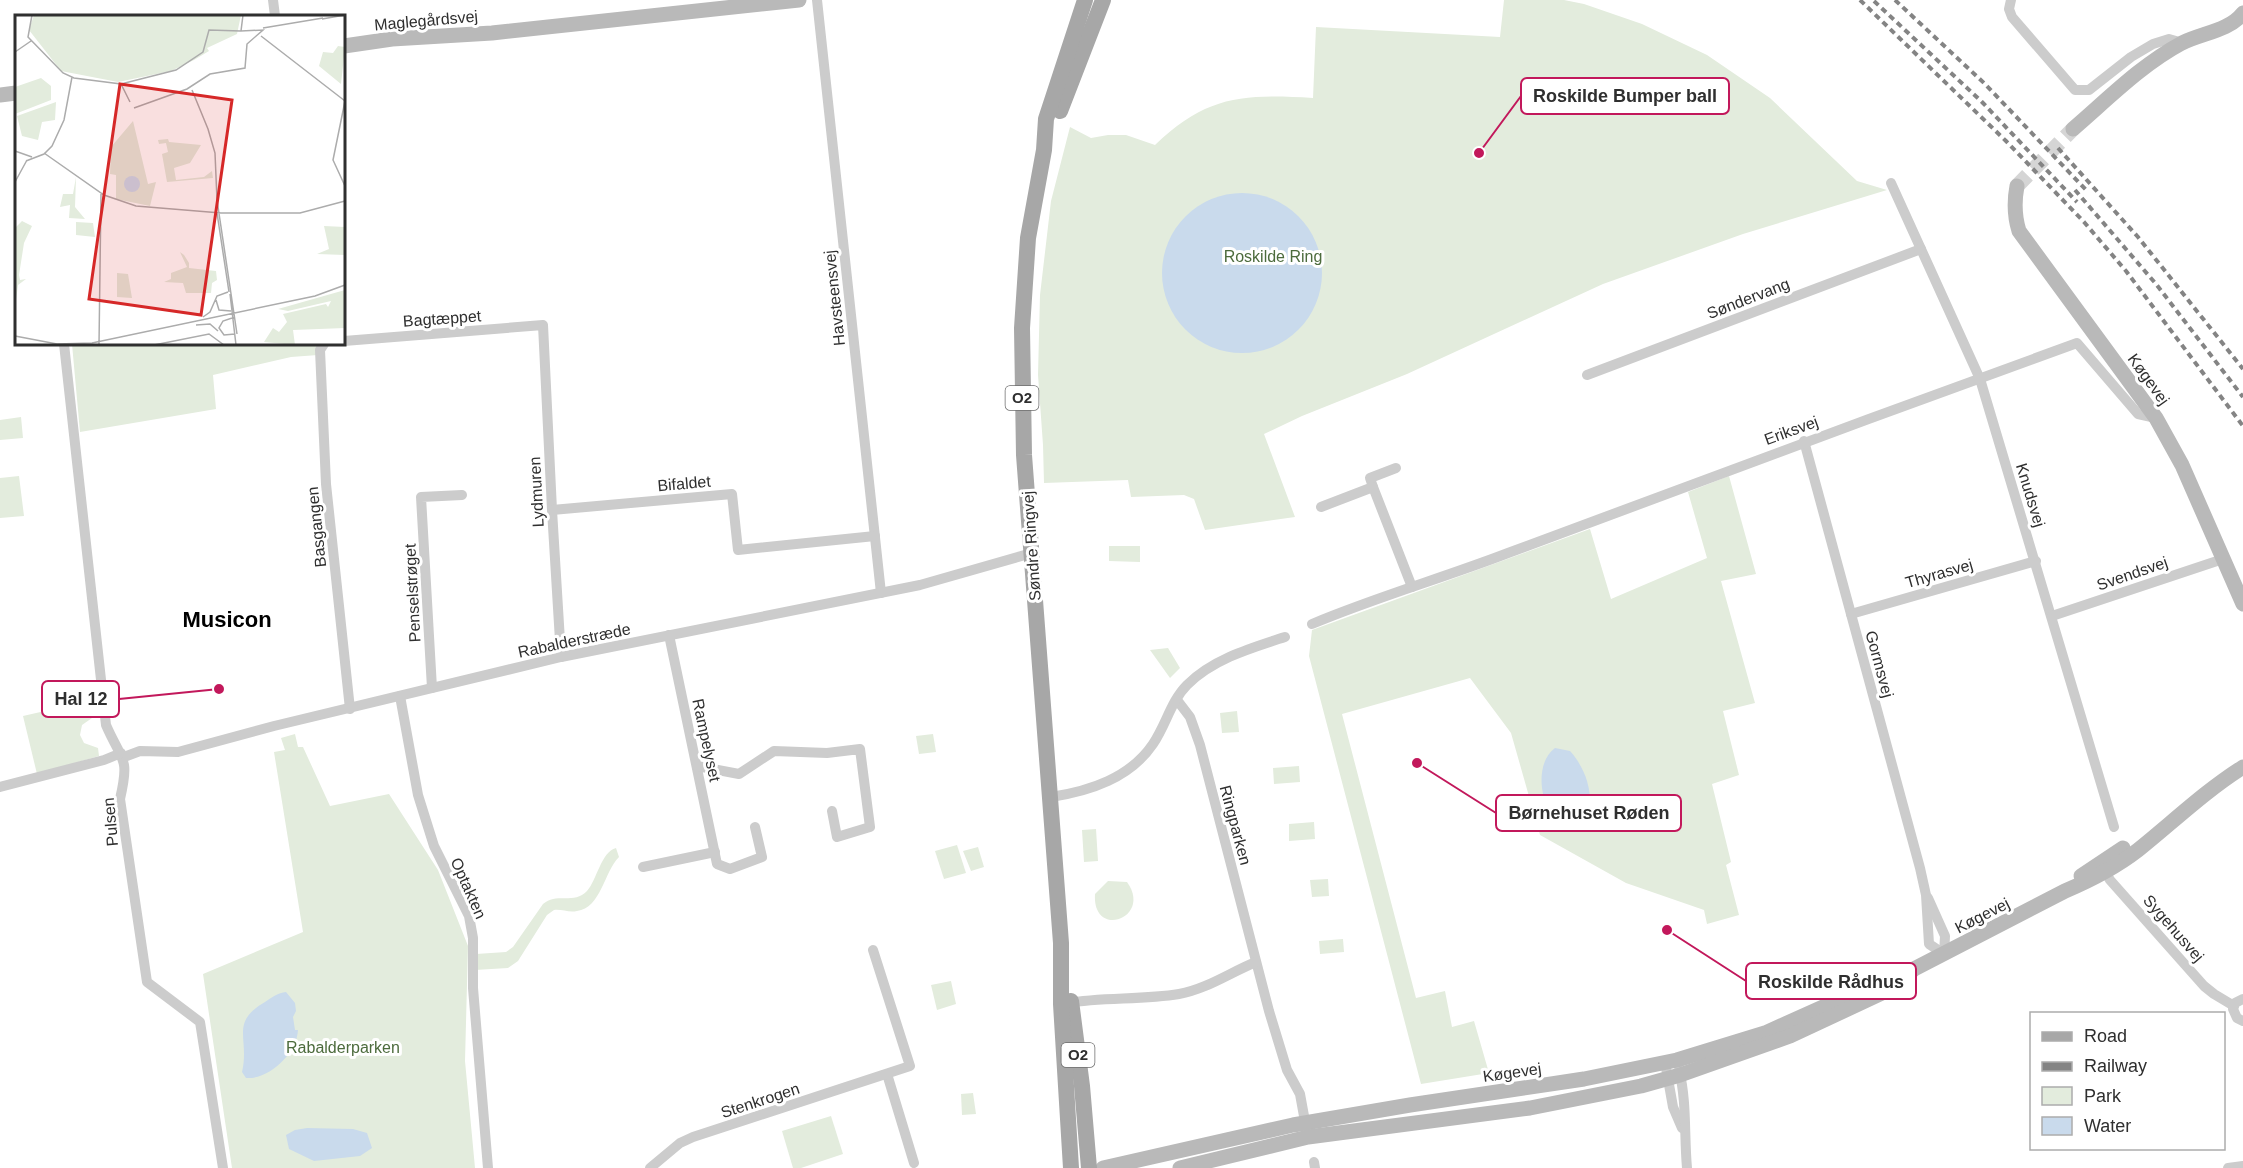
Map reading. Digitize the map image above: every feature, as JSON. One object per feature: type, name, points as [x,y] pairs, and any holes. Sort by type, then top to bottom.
[{"type":"main road","name":"Søndre Ringvej","points":[[1071,1168],[1066,1003],[1024,455],[1022,328],[1029,238],[1044,150],[1046,120],[1085,0]]},
{"type":"main road","name":"Søndre Ringvej","points":[[1044,150],[1103,0]]},
{"type":"main road","name":"Søndre Ringvej","points":[[1066,1003],[1082,1086],[1089,1168]]},
{"type":"street","points":[[273,0],[274,15]]},
{"type":"street","name":"Maglegårdsvej","points":[[345,46],[392,39],[492,33],[799,0]]},
{"type":"street","name":"Havsteensvej","points":[[817,0],[881,593]]},
{"type":"street","points":[[2011,0],[2009,9],[2012,17],[2075,90],[2089,90],[2131,57],[2153,44],[2169,39],[2183,43]]},
{"type":"street","points":[[2073,129],[2143,69],[2183,43],[2236,23],[2243,13]]},
{"type":"street","points":[[0,95],[15,93]]},
{"type":"street","name":"Knudsvej","points":[[1891,183],[1980,379],[2114,827]]},
{"type":"street","name":"Køgevej","points":[[2017,186],[2014,204],[2019,231],[2156,418],[2182,465],[2243,604]]},
{"type":"street","name":"Søndervang","points":[[1587,375],[1921,249]]},
{"type":"street","name":"Bagtæppet","points":[[345,341],[543,325]]},
{"type":"street","name":"Lydmuren","points":[[543,325],[561,657]]},
{"type":"street","name":"Eriksvej","points":[[1312,624],[1348,609],[1475,566],[1804,441],[2078,343],[2138,414],[2156,418]]},
{"type":"street","name":"Pulsen","points":[[64,345],[106,725],[122,755],[126,769],[120,799],[147,982],[200,1022],[223,1168]]},
{"type":"street","name":"Basgangen","points":[[323,345],[320,350],[326,484],[350,709]]},
{"type":"street","name":"Gormsvej","points":[[1804,441],[1926,895],[1945,936],[1944,954]]},
{"type":"street","points":[[1396,468],[1370,478],[1412,587]]},
{"type":"street","points":[[1321,507],[1373,487]]},
{"type":"street","name":"Bifaldet","points":[[552,512],[732,494],[738,550],[875,536]]},
{"type":"street","name":"Penselstrøget","points":[[432,688],[421,497],[462,495]]},
{"type":"street","name":"Rabalderstræde","points":[[0,787],[140,751],[178,752],[274,726],[561,657],[957,576],[1032,553]]},
{"type":"street","name":"Svendsvej","points":[[2052,616],[2223,559]]},
{"type":"street","name":"Thyrasvej","points":[[1851,614],[2036,561]]},
{"type":"street","name":"Rampelyset","points":[[669,635],[715,852]]},
{"type":"street","points":[[1051,797],[1096,787],[1119,776],[1153,744],[1186,686],[1217,662],[1285,637]]},
{"type":"street","name":"Optakten","points":[[400,696],[418,795],[434,846],[469,916],[473,938],[473,988],[488,1168]]},
{"type":"street","name":"Ringparken","points":[[1177,700],[1190,717],[1200,745],[1287,1070],[1300,1094],[1307,1130]]},
{"type":"street","points":[[697,766],[739,774],[774,751],[827,753],[860,748],[870,827],[837,837],[832,811]]},
{"type":"street","name":"Køgevej","points":[[1180,1168],[1203,1165],[1307,1130],[1410,1105],[1584,1079],[1672,1069],[1765,1033],[1892,976],[1914,969],[2066,891],[2102,867],[2137,850],[2237,770],[2243,762]]},
{"type":"street","points":[[643,867],[715,852],[717,864],[730,869],[762,857],[755,827]]},
{"type":"street","name":"Sygehusvej","points":[[2102,867],[2204,986],[2214,994],[2238,1002]]},
{"type":"street","name":"Stenkrogen","points":[[650,1168],[680,1143],[693,1137],[910,1066],[873,950]]},
{"type":"street","points":[[1066,1003],[1180,994],[1210,985],[1257,962]]},
{"type":"street","points":[[2238,1002],[2235,1016],[2243,1021]]},
{"type":"street","points":[[1672,1069],[1673,1107],[1684,1131],[1687,1168]]},
{"type":"street","points":[[887,1074],[914,1164]]},
{"type":"street","name":"Køgevej","points":[[1103,1168],[1200,1146],[1307,1130]]},
{"type":"street","points":[[1200,1146],[1203,1165]]},
{"type":"street","points":[[2228,1168],[2243,1166]]},
{"type":"green space","name":"Roskilde Ring","points":[[1504,0],[1564,0],[1584,4],[1642,24],[1707,55],[1770,98],[1857,181],[1887,190],[1743,234],[1603,284],[1407,374],[1302,416],[1264,434],[1295,517],[1205,530],[1194,499],[1184,495],[1131,497],[1128,480],[1044,483],[1038,375],[1040,295],[1051,201],[1070,127],[1091,138],[1126,135],[1155,145],[1192,116],[1228,101],[1267,97],[1313,98],[1316,27],[1500,37]]},
{"type":"green space","points":[[72,345],[317,345],[318,355],[291,357],[213,375],[216,409],[80,432]]},
{"type":"green space","points":[[21,417],[23,438],[0,440],[0,420]]},
{"type":"green space","points":[[19,476],[24,516],[0,518],[0,478]]},
{"type":"green space","points":[[1729,476],[1756,574],[1721,581],[1755,703],[1723,711],[1739,775],[1712,784],[1731,862],[1726,865],[1739,915],[1707,924],[1704,910],[1626,883],[1540,835],[1511,733],[1470,678],[1342,714],[1416,998],[1445,991],[1452,1027],[1474,1021],[1489,1073],[1421,1084],[1309,656],[1312,630],[1590,529],[1611,599],[1707,558],[1688,492]]},
{"type":"green space","points":[[1109,546],[1140,546],[1140,562],[1109,561]]},
{"type":"green space","points":[[1168,648],[1180,668],[1170,678],[1150,650]]},
{"type":"green space","points":[[93,700],[92,718],[82,725],[80,735],[84,743],[98,748],[99,756],[37,774],[23,716]]},
{"type":"green space","points":[[1237,711],[1239,732],[1222,733],[1220,713]]},
{"type":"green space","name":"Rabalderparken","points":[[295,734],[298,747],[303,747],[330,806],[389,794],[438,870],[468,946],[465,1061],[475,1168],[232,1168],[203,974],[303,932],[274,752],[285,750],[281,738]]},
{"type":"green space","points":[[933,734],[936,752],[919,754],[916,736]]},
{"type":"green space","points":[[1299,766],[1300,782],[1274,784],[1273,768]]},
{"type":"green space","points":[[1314,822],[1315,839],[1289,841],[1289,824]]},
{"type":"green space","points":[[1096,829],[1098,861],[1084,862],[1082,830]]},
{"type":"green space","points":[[957,845],[966,873],[944,879],[935,851]]},
{"type":"green space","points":[[978,847],[984,867],[971,871],[963,851]]},
{"type":"green space","points":[[616,848],[619,857],[592,903],[577,911],[554,910],[547,915],[518,961],[508,968],[475,970],[476,954],[506,952],[513,947],[543,904],[554,899],[577,897],[587,891],[603,860]]},
{"type":"green space","points":[[1328,879],[1329,896],[1312,897],[1310,880]]},
{"type":"green space","points":[[1108,881],[1127,882],[1133,895],[1133,906],[1128,914],[1120,919],[1111,920],[1102,917],[1097,908],[1095,894]]},
{"type":"green space","points":[[1343,939],[1344,952],[1320,954],[1319,941]]},
{"type":"green space","points":[[951,981],[956,1004],[937,1010],[931,985]]},
{"type":"green space","points":[[973,1093],[976,1114],[962,1115],[961,1094]]},
{"type":"green space","points":[[831,1116],[843,1154],[801,1168],[793,1168],[782,1131]]},
{"type":"water","points":[[1242,193],[1258,194],[1273,199],[1287,206],[1299,216],[1309,228],[1316,242],[1321,257],[1321,289],[1316,304],[1309,318],[1299,330],[1287,340],[1273,347],[1258,352],[1242,353],[1226,352],[1211,347],[1197,340],[1185,330],[1175,318],[1168,304],[1163,289],[1162,273],[1163,257],[1168,242],[1175,228],[1185,216],[1197,206],[1211,199],[1226,194]]},
{"type":"water","points":[[1555,748],[1570,751],[1581,766],[1588,783],[1590,811],[1588,820],[1574,826],[1562,823],[1553,815],[1542,788],[1542,772],[1546,759]]},
{"type":"water","points":[[286,992],[295,1003],[296,1011],[293,1017],[295,1030],[298,1030],[293,1047],[272,1070],[264,1075],[246,1078],[242,1072],[243,1032],[247,1017],[270,998]]},
{"type":"water","points":[[353,1129],[367,1133],[372,1148],[360,1156],[314,1161],[289,1149],[286,1135],[295,1130]]},
{"type":"tunnel","points":[[2017,186],[2073,129]]},
{"type":"railway","points":[[1860,0],[2006,141],[2084,222],[2126,271],[2243,426]]},
{"type":"railway","points":[[1895,0],[1984,83],[2088,192]]},
{"type":"railway","points":[[1874,1],[1982,102],[2077,202]]},
{"type":"railway","points":[[2058,148],[2138,237],[2243,369]]},
{"type":"railway","points":[[2075,190],[2156,284],[2243,397]]},
{"type":"place","name":"Roskilde Bumper ball","points":[[1479,153]]},
{"type":"place","name":"Hal 12","points":[[219,689]]},
{"type":"place","name":"Børnehuset Røden","points":[[1417,763]]},
{"type":"place","name":"Roskilde Rådhus","points":[[1667,930]]},
{"type":"district","name":"Musicon","points":[[227,619]]}]
